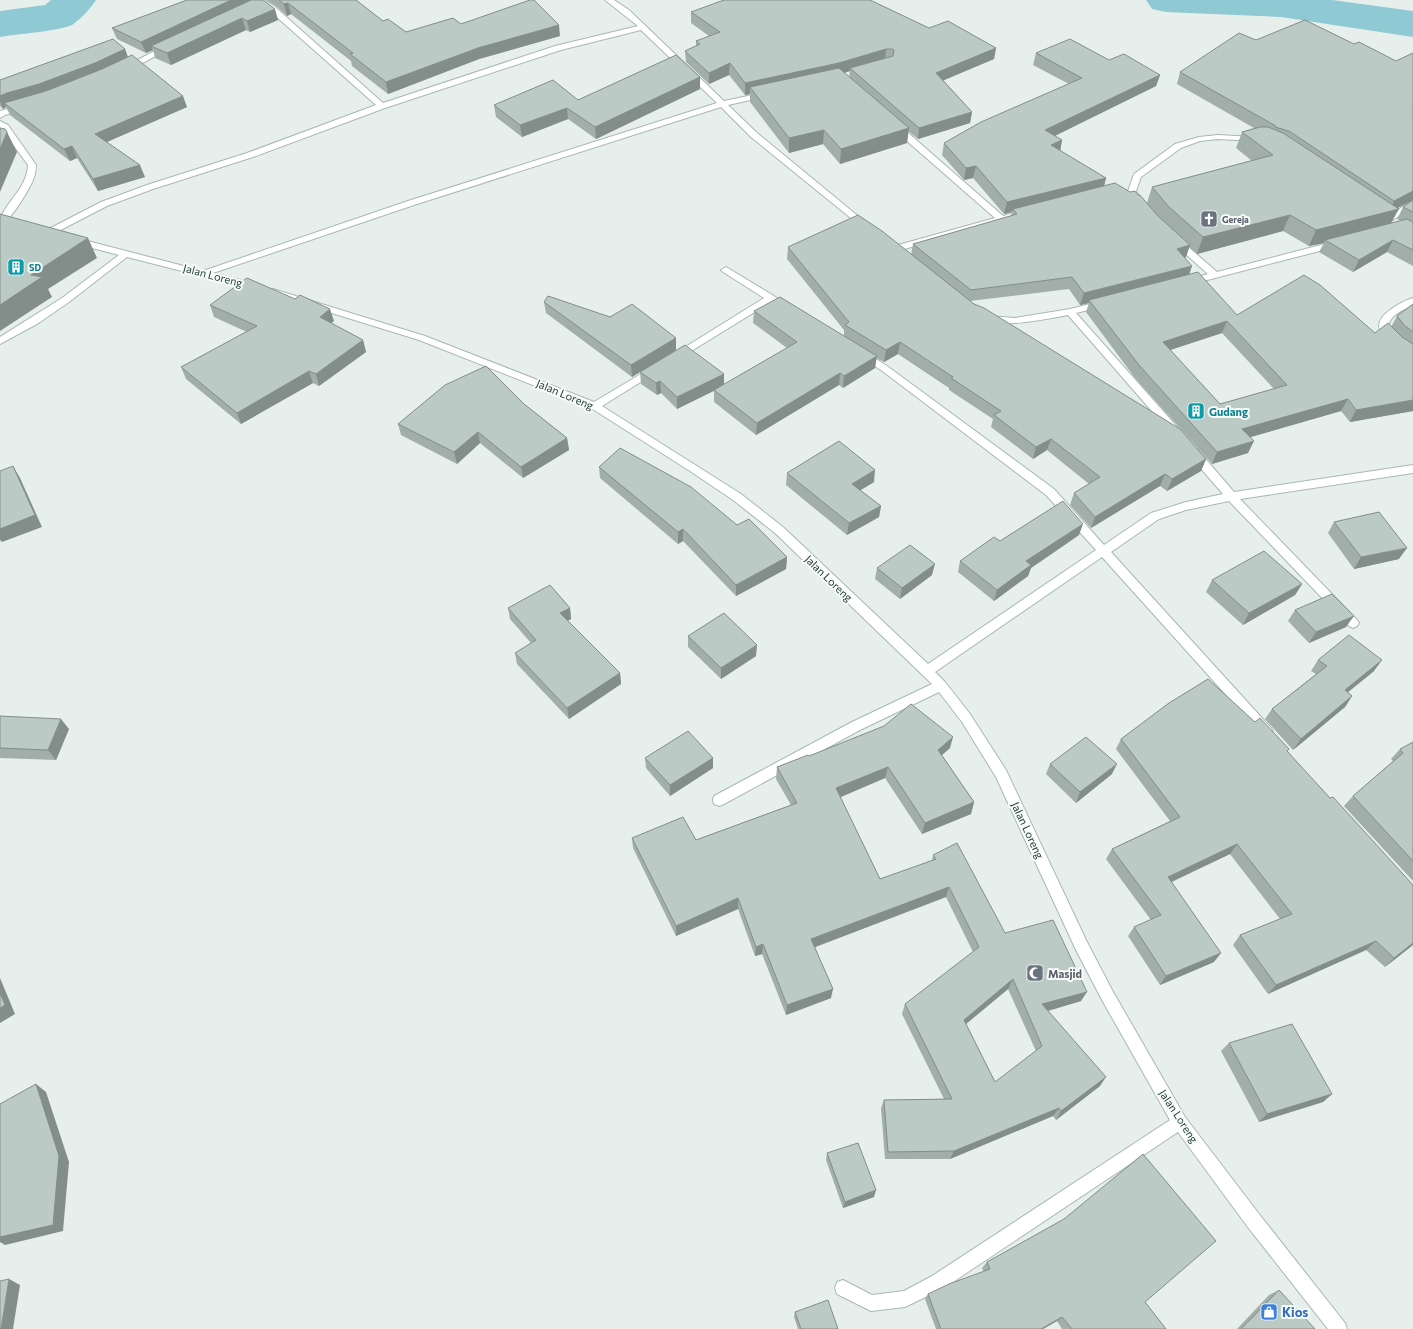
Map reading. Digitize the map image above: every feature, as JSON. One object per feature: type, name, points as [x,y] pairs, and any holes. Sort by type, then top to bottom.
[{"type":"street","points":[[609,0],[643,27],[754,135],[876,234]]},
{"type":"street","points":[[259,3],[274,10],[292,28],[382,106]]},
{"type":"street","points":[[46,234],[104,204],[150,187],[250,155],[382,106],[558,48],[643,27]]},
{"type":"street","points":[[117,71],[176,44]]},
{"type":"street","points":[[205,273],[411,203],[722,104],[773,93]]},
{"type":"street","points":[[0,116],[2,113],[16,108],[33,105]]},
{"type":"street","points":[[888,120],[1001,219]]},
{"type":"street","points":[[0,123],[5,126],[32,165],[32,175],[3,225]]},
{"type":"street","points":[[1144,209],[1139,204],[1132,191],[1137,176],[1178,146],[1199,139],[1218,137],[1263,140]]},
{"type":"street","points":[[1388,219],[1413,203]]},
{"type":"street","points":[[906,258],[891,246],[1031,212]]},
{"type":"street","name":"Jalan Loreng","points":[[31,232],[46,234],[205,273],[303,301],[422,338],[595,406],[694,468],[737,497],[779,530],[941,685],[966,718],[1001,774],[1081,945],[1107,995],[1180,1122],[1253,1220],[1339,1329]]},
{"type":"street","points":[[1170,236],[1214,275]]},
{"type":"street","points":[[1177,285],[1342,243]]},
{"type":"street","points":[[0,341],[56,308],[90,284],[126,253]]},
{"type":"street","points":[[726,270],[798,315]]},
{"type":"street","points":[[595,406],[771,298]]},
{"type":"street","points":[[1413,301],[1393,312],[1386,318],[1382,326],[1383,331],[1390,339],[1413,356]]},
{"type":"street","points":[[980,315],[992,320],[1015,321],[1070,312],[1108,302]]},
{"type":"street","points":[[1070,312],[1231,496],[1353,623]]},
{"type":"street","points":[[851,348],[884,368],[1050,492],[1274,740]]},
{"type":"street","points":[[927,671],[1155,516],[1176,509],[1231,496],[1370,474],[1413,469]]},
{"type":"street","points":[[719,800],[856,726],[941,685]]},
{"type":"street","points":[[843,1288],[871,1303],[905,1299],[938,1282],[1180,1122]]},
{"type":"building","points":[[187,0],[231,0],[141,42],[112,28]]},
{"type":"building","points":[[251,0],[263,0],[275,9],[247,21],[242,18],[167,53],[151,46]]},
{"type":"building","points":[[279,0],[356,0],[383,21],[388,19],[406,32],[453,18],[461,24],[530,0],[534,0],[559,25],[478,48],[386,82],[350,54],[353,53],[288,3],[284,4]]},
{"type":"building","points":[[724,0],[870,0],[929,28],[948,21],[996,48],[936,73],[972,112],[919,128],[850,68],[893,56],[894,50],[892,49],[886,49],[839,63],[745,83],[730,63],[709,73],[685,51],[700,44],[696,41],[720,32],[691,12]]},
{"type":"building","points":[[1305,20],[1354,44],[1359,42],[1396,61],[1413,53],[1413,191],[1394,201],[1289,131],[1275,127],[1276,126],[1180,72],[1239,33],[1256,40]]},
{"type":"building","points":[[113,39],[125,49],[95,63],[39,84],[0,96],[0,80]]},
{"type":"building","points":[[1070,39],[1109,60],[1124,54],[1160,75],[1045,130],[1062,140],[1051,145],[1106,178],[1007,202],[976,166],[966,168],[944,143],[981,122],[1082,78],[1036,53]]},
{"type":"building","points":[[132,55],[183,96],[95,134],[140,165],[93,179],[72,146],[64,149],[4,103],[46,91],[102,69]]},
{"type":"building","points":[[676,55],[700,77],[595,127],[567,108],[520,125],[494,105],[553,80],[578,100]]},
{"type":"building","points":[[839,68],[909,128],[841,149],[824,130],[789,138],[750,87]]},
{"type":"building","points":[[1260,127],[1268,127],[1283,133],[1399,209],[1316,230],[1290,215],[1203,237],[1169,207],[1152,187],[1273,155],[1242,132]]},
{"type":"building","points":[[0,128],[5,129],[7,132],[0,149]]},
{"type":"building","points":[[1115,183],[1130,192],[1135,191],[1138,195],[1140,195],[1157,215],[1190,245],[1177,249],[1192,266],[1084,293],[1072,277],[971,290],[913,244],[1017,214],[1013,209]]},
{"type":"building","points":[[1413,200],[1413,212],[1403,207]]},
{"type":"building","points":[[0,214],[88,238],[31,275],[42,277],[0,305]]},
{"type":"building","points":[[858,215],[882,231],[974,304],[984,308],[1180,429],[1206,459],[1172,479],[1165,474],[1095,517],[1074,493],[1100,477],[1051,439],[1036,447],[994,415],[1001,411],[900,342],[886,350],[845,325],[849,322],[788,247]]},
{"type":"building","points":[[1407,219],[1413,222],[1413,250],[1393,240],[1359,260],[1325,240]]},
{"type":"building","points":[[1198,272],[1237,315],[1304,275],[1320,285],[1375,333],[1388,323],[1402,337],[1413,344],[1413,400],[1356,410],[1348,399],[1242,429],[1254,441],[1217,452],[1139,365],[1089,300]],"holes":[[[1227,321],[1287,385],[1220,404],[1163,342]]]},
{"type":"building","points":[[247,278],[295,299],[300,295],[330,309],[320,317],[363,340],[316,374],[309,371],[237,413],[181,367],[257,326],[210,305]]},
{"type":"building","points":[[548,296],[610,317],[632,304],[676,338],[631,365],[544,302]]},
{"type":"building","points":[[780,297],[877,356],[844,376],[840,373],[757,423],[714,390],[797,342],[754,311]]},
{"type":"building","points":[[1413,304],[1413,332],[1404,325],[1397,316]]},
{"type":"building","points":[[685,345],[724,374],[677,397],[660,381],[656,383],[640,372]]},
{"type":"building","points":[[486,366],[524,404],[567,438],[521,467],[478,432],[454,452],[398,424],[445,385]]},
{"type":"building","points":[[839,441],[875,470],[852,484],[881,506],[849,523],[787,473]]},
{"type":"building","points":[[620,448],[691,487],[737,525],[749,519],[787,557],[736,585],[683,529],[678,532],[599,467]]},
{"type":"building","points":[[13,466],[35,515],[0,529],[0,471]]},
{"type":"building","points":[[1063,501],[1083,524],[1026,561],[1031,565],[997,590],[960,561],[994,537],[1000,541]]},
{"type":"building","points":[[1379,512],[1407,548],[1361,557],[1334,522]]},
{"type":"building","points":[[910,545],[935,564],[902,588],[877,568]]},
{"type":"building","points":[[1264,551],[1302,584],[1249,613],[1212,580]]},
{"type":"building","points":[[550,585],[570,608],[560,613],[620,673],[567,708],[515,653],[536,640],[508,608]]},
{"type":"building","points":[[1332,594],[1354,616],[1316,632],[1295,610]]},
{"type":"building","points":[[724,613],[757,645],[721,668],[688,636]]},
{"type":"building","points":[[1349,635],[1382,660],[1345,690],[1352,696],[1301,739],[1272,709],[1327,666],[1318,660]]},
{"type":"building","points":[[1208,679],[1255,722],[1260,718],[1289,749],[1287,751],[1330,798],[1333,797],[1413,885],[1413,943],[1394,958],[1376,941],[1276,985],[1240,935],[1292,914],[1237,844],[1168,877],[1221,953],[1166,976],[1134,927],[1161,915],[1112,849],[1180,817],[1121,739],[1169,703]]},
{"type":"building","points":[[911,704],[953,737],[938,750],[974,802],[925,823],[888,767],[836,788],[880,879],[936,859],[933,855],[957,843],[1005,933],[1053,920],[1087,992],[1042,1004],[1106,1077],[1061,1111],[1059,1108],[954,1151],[888,1152],[884,1100],[952,1099],[905,1004],[979,947],[949,887],[811,939],[833,989],[787,1005],[763,944],[756,947],[738,898],[676,926],[632,838],[683,817],[696,840],[797,803],[777,767],[884,726]],"holes":[[[1013,979],[1042,1046],[995,1082],[964,1020]]]},
{"type":"building","points":[[0,716],[61,719],[48,750],[0,748]]},
{"type":"building","points":[[688,731],[713,758],[670,785],[645,758]]},
{"type":"building","points":[[1086,737],[1117,764],[1080,792],[1050,764]]},
{"type":"building","points":[[1413,742],[1413,861],[1353,796],[1403,753],[1400,749]]},
{"type":"building","points":[[0,993],[5,1005],[0,1008]]},
{"type":"building","points":[[1292,1024],[1332,1094],[1267,1114],[1229,1043]]},
{"type":"building","points":[[36,1084],[59,1156],[53,1225],[0,1237],[0,1104]]},
{"type":"building","points":[[858,1143],[876,1190],[845,1202],[827,1153]]},
{"type":"building","points":[[1143,1154],[1216,1241],[1145,1302],[1166,1329],[1072,1329],[1062,1317],[1041,1329],[941,1329],[928,1294],[949,1284],[990,1269],[987,1262],[1064,1219]]},
{"type":"building","points":[[9,1279],[1,1329],[0,1329],[0,1281]]},
{"type":"building","name":"Kios","points":[[1279,1290],[1315,1329],[1241,1329]]},
{"type":"building","points":[[828,1300],[838,1329],[801,1329],[795,1312]]},
{"type":"waterway","points":[[0,24],[57,16],[76,0]]},
{"type":"waterway","points":[[1166,0],[1281,5],[1413,24]]},
{"type":"place","name":"Gereja","points":[[1209,219]]},
{"type":"place","name":"SD","points":[[16,267]]},
{"type":"place","name":"Gudang","points":[[1196,411]]},
{"type":"place","name":"Masjid","points":[[1035,973]]},
{"type":"place","name":"Kios","points":[[1269,1312]]}]
